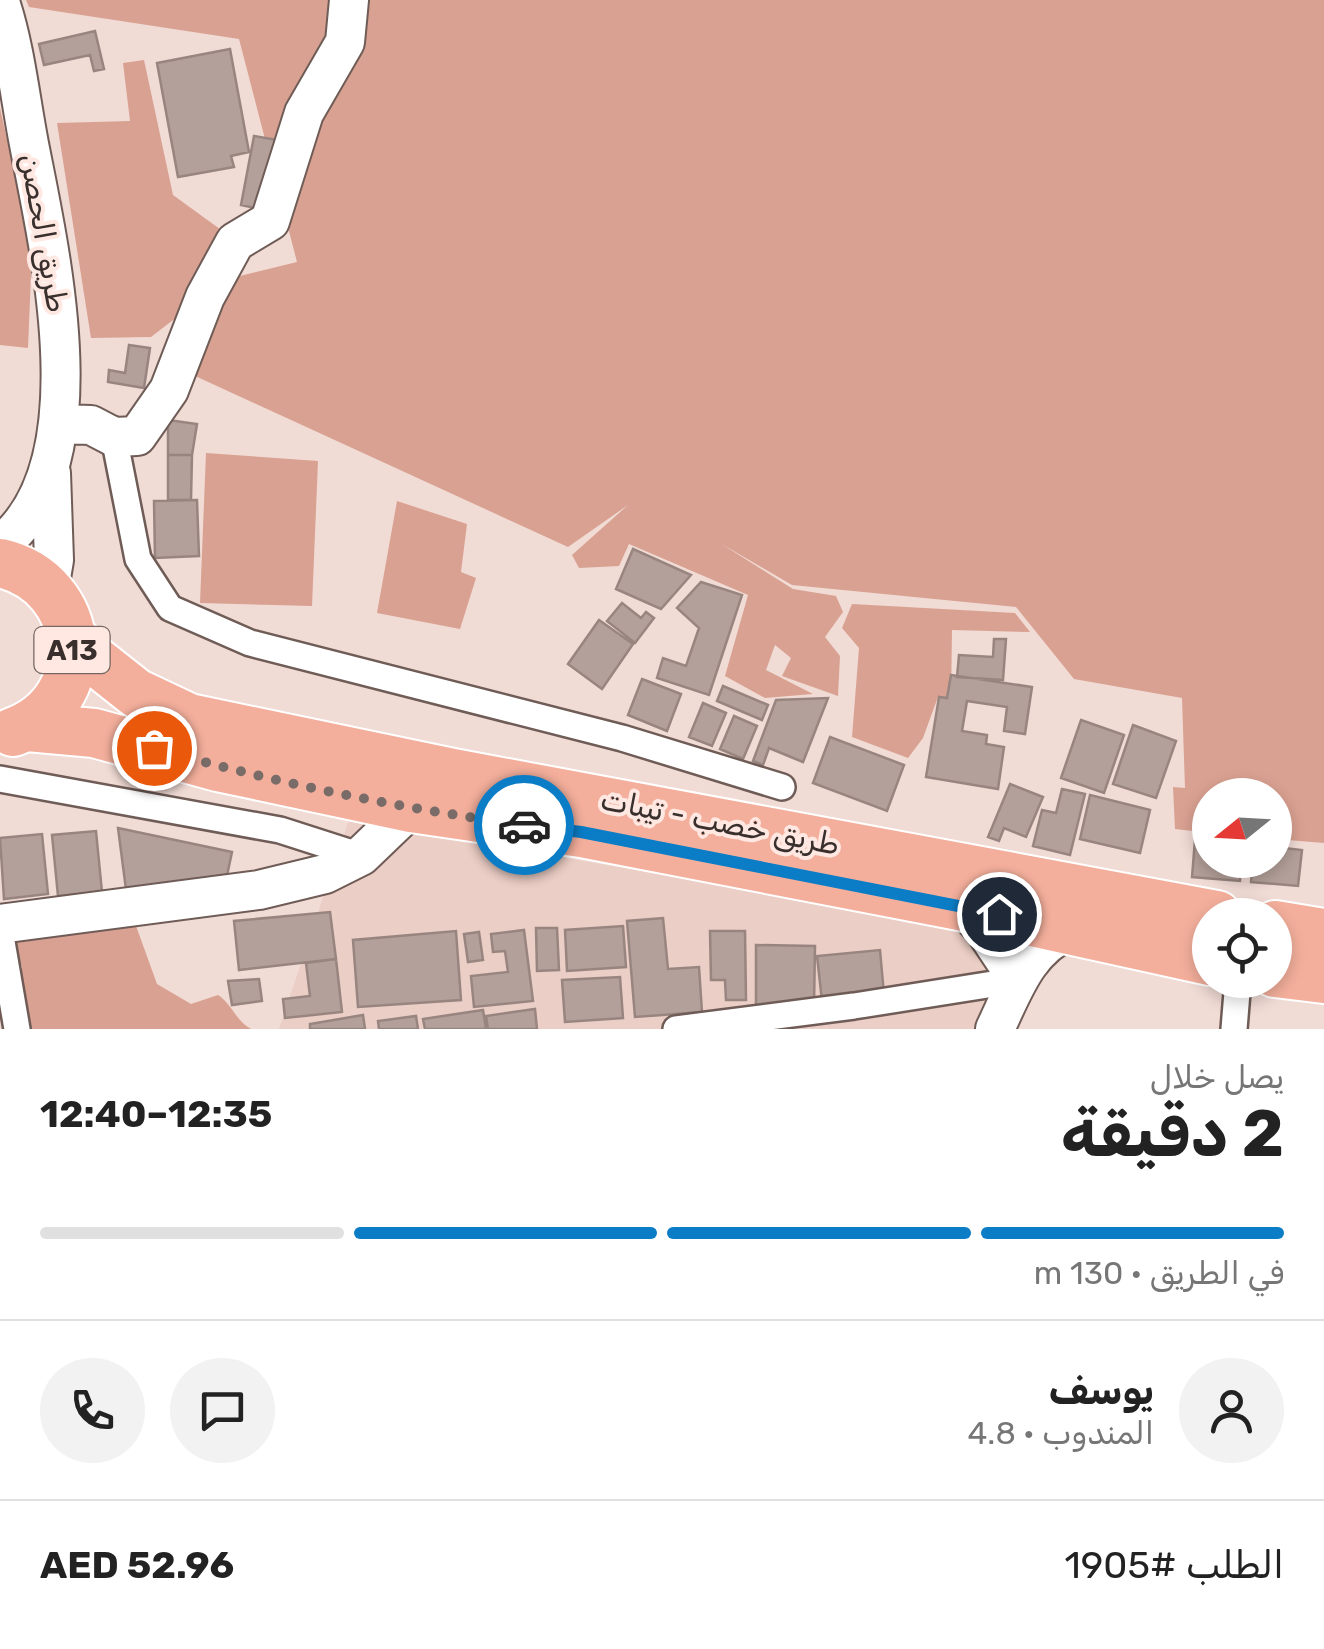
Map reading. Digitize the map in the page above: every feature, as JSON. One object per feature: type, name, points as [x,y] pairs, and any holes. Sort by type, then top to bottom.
[{"type":"highway","name":"A13","points":[[0,563],[28,573],[49,590],[64,612],[72,637],[72,663],[64,688],[49,710],[14,732]]},
{"type":"highway","name":"طريق خصب - تيبات","points":[[72,637],[136,693],[190,718],[453,773],[1192,911]]},
{"type":"highway","name":"طريق خصب - تيبات","points":[[14,732],[64,728],[122,739],[218,766],[411,808],[581,832],[964,906],[1192,957]]},
{"type":"highway","points":[[1292,928],[1324,933]]},
{"type":"highway","points":[[1292,975],[1324,980]]},
{"type":"street","points":[[58,424],[91,426],[114,438],[138,436],[169,390],[205,297],[235,242],[270,221],[304,113],[345,42],[349,0]]},
{"type":"street","name":"طريق الحصن","points":[[0,2],[47,234],[57,308],[58,424],[51,465],[55,527],[49,590]]},
{"type":"street","points":[[114,438],[138,559],[170,608],[250,643],[622,738],[782,787]]},
{"type":"street","name":"طريق الحصن","points":[[0,545],[30,512],[51,465]]},
{"type":"street","points":[[0,780],[280,830],[361,856]]},
{"type":"street","points":[[18,1029],[0,927],[259,890],[325,874],[361,856],[411,808]]},
{"type":"street","points":[[964,906],[1018,980]]},
{"type":"street","points":[[994,1029],[1018,980],[1044,944],[1069,930]]},
{"type":"street","points":[[676,1029],[1018,980]]},
{"type":"street","points":[[1234,1029],[1237,998]]},
{"type":"shaded area","points":[[26,0],[1324,0],[1324,843],[1292,840],[1292,778],[1192,778],[1192,831],[1175,829],[1173,787],[1185,788],[1182,698],[1074,679],[1016,607],[792,585],[720,543],[793,589],[836,596],[843,612],[825,637],[840,656],[838,696],[782,676],[791,658],[775,645],[766,670],[813,694],[765,698],[725,676],[748,595],[629,544],[619,566],[579,568],[572,555],[628,505],[568,547],[193,375],[216,282],[297,262],[239,39],[29,7]]},
{"type":"shaded area","points":[[144,60],[173,195],[224,232],[195,303],[151,337],[91,338],[57,123],[130,121],[123,63]]},
{"type":"shaded area","points":[[0,108],[32,252],[28,348],[0,345]]},
{"type":"shaded area","points":[[206,453],[318,461],[312,606],[200,603]]},
{"type":"shaded area","points":[[397,501],[467,524],[461,572],[476,578],[460,629],[377,613]]},
{"type":"shaded area","points":[[852,604],[1015,613],[1030,632],[952,630],[951,698],[938,697],[923,738],[908,758],[852,737],[859,648],[842,628]]},
{"type":"shaded area","points":[[349,820],[1037,940],[992,1029],[279,1029]]},
{"type":"shaded area","points":[[131,912],[157,984],[191,1004],[218,995],[251,1029],[27,1029],[21,998],[22,967],[7,929]]},
{"type":"building","points":[[95,31],[104,69],[94,71],[90,55],[44,65],[39,44]]},
{"type":"building","points":[[230,49],[249,152],[231,156],[234,167],[178,177],[157,63]]},
{"type":"building","points":[[254,136],[277,140],[264,210],[241,205]]},
{"type":"building","points":[[129,345],[150,348],[144,388],[108,382],[109,370],[125,373]]},
{"type":"building","points":[[168,420],[197,424],[192,455],[168,455]]},
{"type":"building","points":[[168,455],[192,455],[191,500],[168,500]]},
{"type":"building","points":[[197,500],[199,556],[155,558],[154,501]]},
{"type":"building","points":[[633,549],[691,575],[661,609],[616,589]]},
{"type":"building","points":[[701,582],[742,595],[709,695],[657,678],[663,658],[686,666],[699,628],[677,608]]},
{"type":"building","points":[[622,603],[641,618],[646,612],[654,618],[635,643],[607,621]]},
{"type":"building","points":[[599,620],[633,644],[602,689],[568,664]]},
{"type":"building","points":[[994,639],[1006,639],[1003,680],[957,677],[959,655],[993,657]]},
{"type":"building","points":[[951,675],[1032,687],[1025,734],[1004,731],[1007,707],[967,701],[962,731],[987,735],[986,744],[1004,747],[998,789],[926,777],[939,697],[947,698]]},
{"type":"building","points":[[642,679],[681,694],[667,731],[628,715]]},
{"type":"building","points":[[723,686],[768,705],[762,720],[717,701]]},
{"type":"building","points":[[828,698],[803,762],[769,748],[763,765],[753,761],[776,700]]},
{"type":"building","points":[[703,703],[726,713],[712,746],[689,737]]},
{"type":"building","points":[[734,716],[757,726],[743,759],[720,749]]},
{"type":"building","points":[[1081,720],[1124,735],[1104,793],[1061,778]]},
{"type":"building","points":[[1133,725],[1176,741],[1156,798],[1113,784]]},
{"type":"building","points":[[830,737],[904,765],[887,811],[813,783]]},
{"type":"building","points":[[1010,784],[1043,797],[1026,837],[1004,828],[999,841],[988,837]]},
{"type":"building","points":[[1062,789],[1085,794],[1070,855],[1033,846],[1042,810],[1056,813]]},
{"type":"building","points":[[1090,795],[1150,810],[1140,853],[1080,839]]},
{"type":"building","points":[[118,828],[232,852],[225,885],[127,897]]},
{"type":"building","points":[[96,831],[102,892],[58,896],[52,835]]},
{"type":"building","points":[[42,834],[48,894],[4,899],[0,838]]},
{"type":"building","points":[[1292,849],[1302,850],[1298,886],[1251,882],[1251,878],[1292,878]]},
{"type":"building","points":[[330,912],[336,959],[239,970],[234,921]]},
{"type":"building","points":[[663,918],[668,969],[699,967],[702,1012],[635,1017],[627,921]]},
{"type":"building","points":[[623,926],[626,967],[567,971],[565,930]]},
{"type":"building","points":[[536,928],[557,928],[559,970],[537,971]]},
{"type":"building","points":[[524,930],[533,1001],[474,1007],[471,976],[508,972],[505,951],[493,952],[491,934]]},
{"type":"building","points":[[456,931],[461,1000],[358,1007],[353,940]]},
{"type":"building","points":[[710,931],[745,931],[746,1000],[726,1000],[725,980],[711,980]]},
{"type":"building","points":[[479,932],[483,960],[468,962],[464,934]]},
{"type":"building","points":[[756,945],[815,946],[814,1007],[756,1006]]},
{"type":"building","points":[[880,950],[884,995],[822,1001],[817,956]]},
{"type":"building","points":[[336,959],[342,1012],[285,1018],[283,999],[310,996],[306,963]]},
{"type":"building","points":[[620,977],[623,1018],[565,1022],[562,980]]},
{"type":"building","points":[[259,979],[262,1001],[232,1005],[228,981]]},
{"type":"building","points":[[535,1009],[537,1029],[488,1029],[486,1016]]},
{"type":"building","points":[[483,1010],[486,1029],[425,1029],[423,1019]]},
{"type":"building","points":[[363,1015],[365,1029],[310,1029],[310,1024]]},
{"type":"building","points":[[416,1016],[418,1029],[379,1029],[378,1021]]},
{"type":"way so far","points":[[154,748],[411,808],[524,825]]},
{"type":"route","points":[[524,825],[581,832],[999,914]]}]
